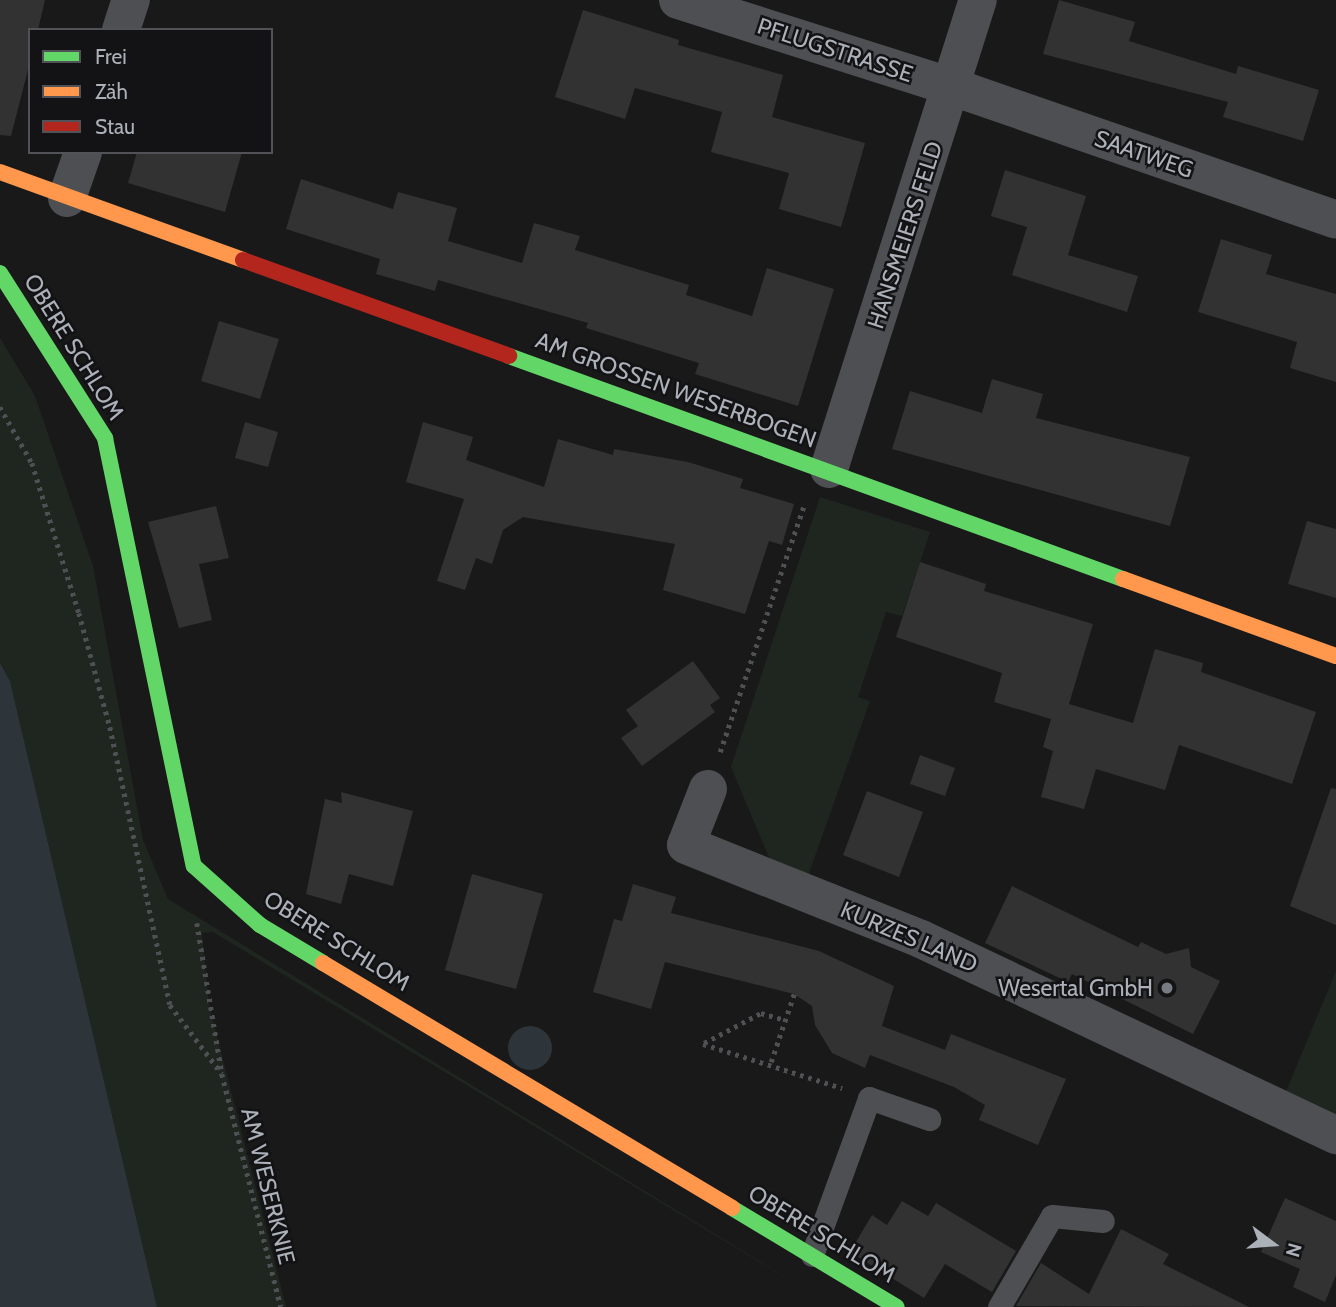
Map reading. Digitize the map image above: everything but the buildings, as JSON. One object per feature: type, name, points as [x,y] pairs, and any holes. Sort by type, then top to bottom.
[{"type":"street","points":[[122,28],[131,0]]},
{"type":"street","name":"PFLUGSTRASSE","points":[[678,0],[953,87]]},
{"type":"street","name":"HANSMEIERS FELD","points":[[823,467],[953,87],[978,0]]},
{"type":"street","name":"SAATWEG","points":[[953,87],[1336,220]]},
{"type":"street","points":[[67,198],[82,154]]},
{"type":"street","name":"AM GROSSEN WESERBOGEN","points":[[0,172],[823,467],[1336,656]]},
{"type":"street","name":"OBERE SCHLOM","points":[[0,273],[105,438],[194,866],[260,925],[897,1307]]},
{"type":"street","name":"KURZES LAND","points":[[708,789],[685,845],[921,939],[1336,1135]]},
{"type":"lane","points":[[812,1255],[869,1098],[929,1119]]},
{"type":"lane","points":[[999,1307],[1052,1216],[1103,1221]]},
{"type":"path","points":[[0,407],[32,463],[79,613],[110,727],[170,1005],[222,1074]]},
{"type":"path","points":[[708,789],[823,467]]},
{"type":"path","name":"AM WESERKNIE","points":[[194,866],[198,928],[222,1074],[281,1307]]},
{"type":"path","points":[[771,1062],[794,995]]},
{"type":"path","points":[[786,1020],[761,1013],[703,1044],[771,1062],[869,1098]]},
{"type":"shaded area","points":[[0,338],[35,396],[93,566],[143,840],[168,899],[834,1307],[213,932],[202,933],[209,1005],[286,1307],[157,1307],[10,681],[0,663]]},
{"type":"shaded area","points":[[820,497],[930,532],[902,616],[886,612],[858,697],[870,701],[808,876],[771,862],[731,767]]},
{"type":"shaded area","points":[[0,663],[10,681],[157,1307],[0,1307]]},
{"type":"shaded area","points":[[1336,971],[1336,1123],[1282,1101]]},
{"type":"shaded area","points":[[530,1026],[545,1033],[552,1048],[545,1063],[530,1070],[515,1063],[508,1048],[515,1033]]},
{"type":"traffic: fast","points":[[0,273],[105,438],[194,866],[260,925],[323,963]]},
{"type":"traffic: fast","points":[[509,356],[1123,579]]},
{"type":"traffic: fast","points":[[732,1208],[897,1307]]},
{"type":"traffic: slow","points":[[0,172],[243,260]]},
{"type":"traffic: slow","points":[[1123,579],[1336,656]]},
{"type":"traffic: slow","points":[[323,963],[732,1208]]},
{"type":"traffic: jam","points":[[243,260],[509,356]]},
{"type":"place","name":"Wesertal GmbH","points":[[1167,988]]}]
